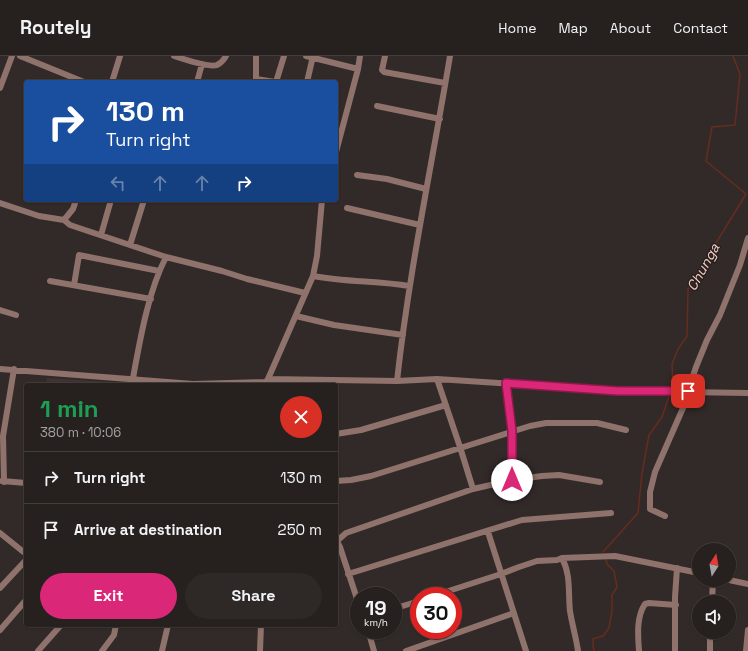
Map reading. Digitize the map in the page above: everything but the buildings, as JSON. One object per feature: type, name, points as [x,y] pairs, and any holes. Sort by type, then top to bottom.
[{"type":"street","points":[[0,88],[2,78],[9,67],[12,56]]},
{"type":"street","points":[[20,56],[79,80]]},
{"type":"street","points":[[113,80],[120,56]]},
{"type":"street","points":[[174,56],[214,66],[218,65],[226,56]]},
{"type":"street","points":[[256,56],[256,79],[262,80]]},
{"type":"street","points":[[276,80],[284,56]]},
{"type":"street","points":[[338,145],[360,56]]},
{"type":"street","points":[[385,56],[382,70],[384,72],[445,83]]},
{"type":"street","points":[[397,381],[409,286],[440,119],[450,56]]},
{"type":"street","points":[[307,80],[311,57],[358,69]]},
{"type":"street","points":[[198,80],[202,64]]},
{"type":"street","points":[[377,106],[440,119]]},
{"type":"street","points":[[338,122],[344,123]]},
{"type":"street","points":[[357,175],[426,189]]},
{"type":"street","points":[[64,220],[73,209],[75,202]]},
{"type":"street","points":[[101,235],[110,202]]},
{"type":"street","points":[[130,245],[143,202]]},
{"type":"street","points":[[266,382],[313,276],[317,256],[322,202]]},
{"type":"street","points":[[0,203],[39,216],[64,220],[70,225],[166,257],[247,280],[305,292]]},
{"type":"street","points":[[346,208],[420,225]]},
{"type":"street","points":[[665,516],[650,509],[650,492],[655,472],[689,391],[696,366],[720,315],[740,265],[748,238]]},
{"type":"street","points":[[74,285],[79,255],[159,271]]},
{"type":"street","points":[[134,378],[138,348],[150,299],[159,271],[166,257]]},
{"type":"street","points":[[313,276],[409,286]]},
{"type":"street","points":[[50,281],[150,299]]},
{"type":"street","points":[[0,310],[16,315]]},
{"type":"street","points":[[296,316],[334,324],[403,335]]},
{"type":"street","points":[[0,369],[134,378],[183,383]]},
{"type":"street","points":[[14,369],[3,436],[2,482],[24,483]]},
{"type":"street","points":[[230,383],[397,381],[437,379],[618,391],[748,393]]},
{"type":"street","points":[[437,379],[473,489]]},
{"type":"street","points":[[506,383],[512,431],[512,480]]},
{"type":"street","points":[[338,434],[361,430],[446,406]]},
{"type":"street","points":[[338,480],[351,480],[371,476],[512,431],[546,423],[596,423],[626,430]]},
{"type":"street","points":[[338,540],[346,533],[473,489],[512,480],[559,475],[600,482]]},
{"type":"street","points":[[348,574],[488,532],[522,520],[611,513]]},
{"type":"street","points":[[488,532],[526,651]]},
{"type":"street","points":[[0,533],[24,552]]},
{"type":"street","points":[[338,544],[353,587]]},
{"type":"street","points":[[461,587],[501,574],[518,566],[537,561],[557,560],[562,558],[615,556],[692,571]]},
{"type":"street","points":[[562,558],[567,568],[570,608],[578,651]]},
{"type":"street","points":[[0,588],[24,562]]},
{"type":"street","points":[[675,651],[677,568]]},
{"type":"street","points":[[736,581],[748,584]]},
{"type":"street","points":[[0,630],[24,602]]},
{"type":"street","points":[[639,651],[639,629],[645,604],[676,605]]},
{"type":"street","points":[[462,631],[514,613]]},
{"type":"street","points":[[38,651],[59,627]]},
{"type":"street","points":[[102,651],[114,635],[116,627]]},
{"type":"street","points":[[162,651],[168,627]]},
{"type":"street","points":[[260,651],[261,627]]},
{"type":"street","points":[[746,651],[748,630]]},
{"type":"street","points":[[371,639],[374,651]]},
{"type":"street","points":[[406,651],[439,639]]},
{"type":"street","points":[[710,639],[710,651]]},
{"type":"shaded area","points":[[47,378],[130,383],[46,383]]},
{"type":"waterway","name":"Chunga","points":[[671,390],[673,385],[672,364],[678,349],[687,336],[688,289],[746,194],[706,161],[712,127],[735,125],[740,74],[733,56]]},
{"type":"waterway","name":"Chunga","points":[[603,552],[638,513],[642,473],[649,435],[662,417],[670,393]]},
{"type":"waterway","name":"Chunga","points":[[594,651],[593,639],[603,636],[609,628],[612,611],[612,595],[617,587],[614,571],[607,564],[606,559]]},
{"type":"route","points":[[512,480],[512,431],[506,383],[618,391],[688,391]]}]
